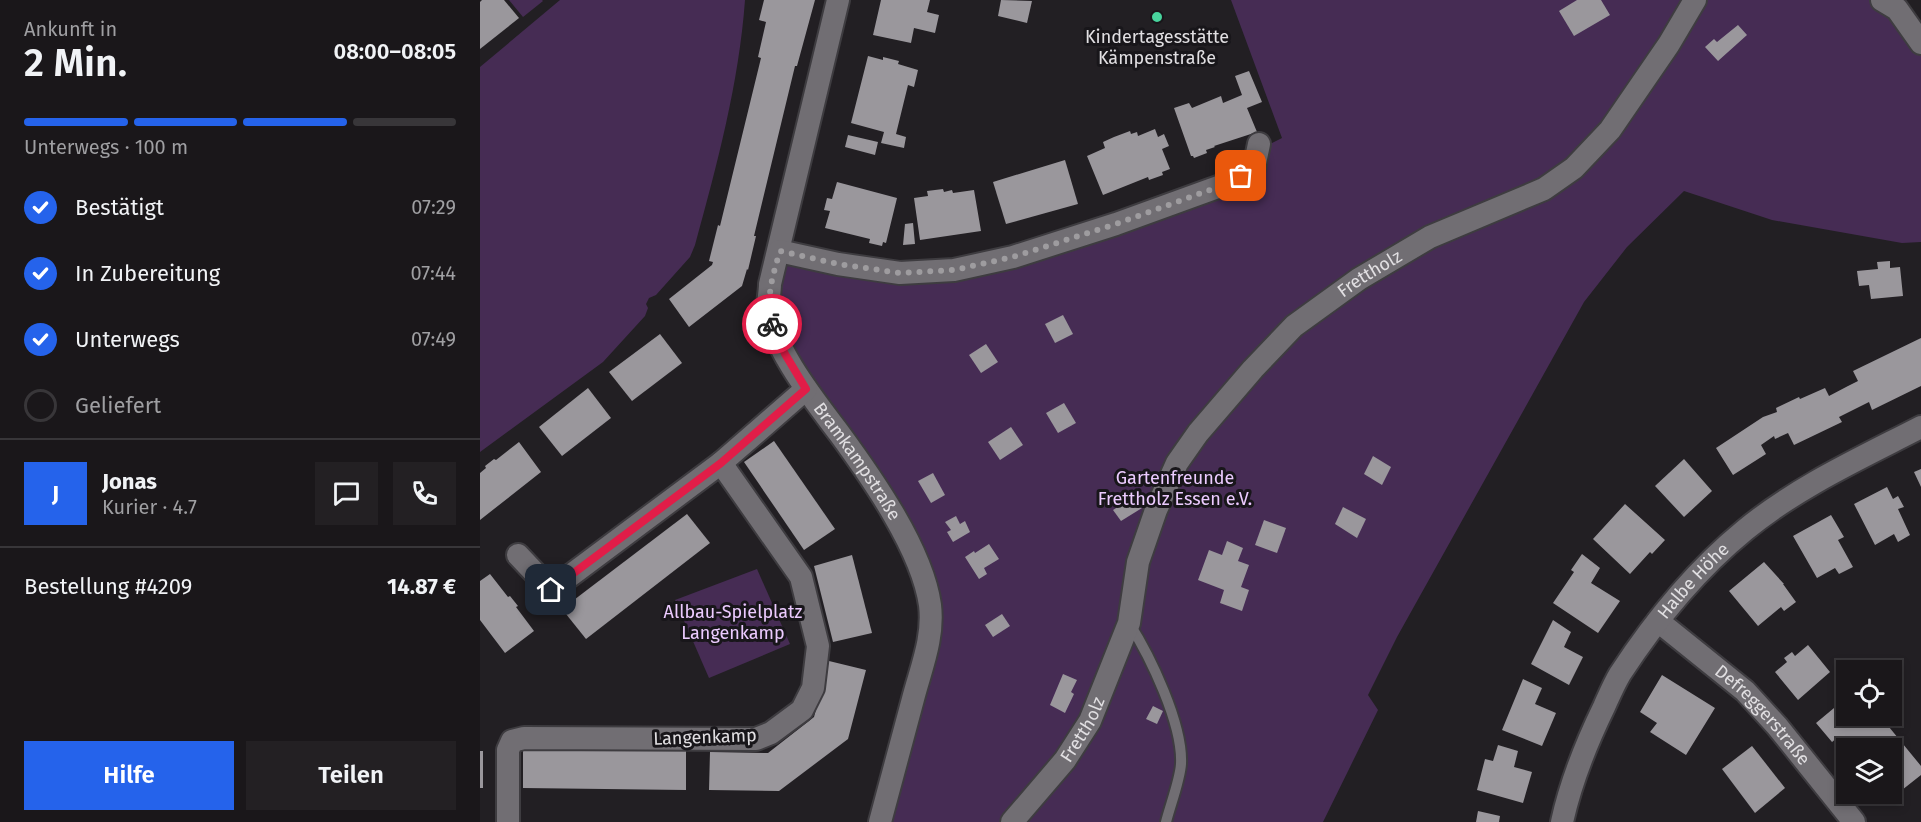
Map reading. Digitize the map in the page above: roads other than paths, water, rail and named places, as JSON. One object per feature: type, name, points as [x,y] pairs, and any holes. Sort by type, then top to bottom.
[{"type":"street","name":"Bramkampstraße","points":[[838,0],[780,251],[770,284],[768,307],[772,325],[785,354],[806,389],[852,451],[896,518],[920,569],[930,606],[929,644],[880,822]]},
{"type":"street","name":"Frettholz","points":[[1012,822],[1065,760],[1090,721],[1129,623],[1138,561],[1156,510],[1177,463],[1198,433],[1253,369],[1294,326],[1359,279],[1430,237],[1544,189],[1574,168],[1610,130],[1669,44],[1695,0]]},
{"type":"street","points":[[1881,0],[1897,9],[1921,43]]},
{"type":"street","points":[[780,251],[838,264],[900,273],[954,270],[1004,259],[1116,224],[1229,183],[1254,168],[1259,144]]},
{"type":"street","points":[[518,555],[551,590],[721,463],[806,389]]},
{"type":"street","name":"Halbe Höhe","points":[[1562,822],[1569,793],[1588,741],[1619,676],[1658,621],[1704,568],[1744,530],[1795,494],[1921,427]]},
{"type":"street","name":"Langenkamp","points":[[508,822],[508,750],[512,741],[524,738],[756,739],[771,732],[802,710],[813,688],[818,646],[801,578],[721,463]]},
{"type":"street","name":"Defreggerstraße","points":[[1658,621],[1744,691],[1778,726],[1854,822]]},
{"type":"lane","points":[[1129,623],[1155,670],[1179,745],[1181,765],[1166,822]]},
{"type":"place","name":"Kindertagesstätte Kämpenstraße","points":[[1157,17]]},
{"type":"park label","name":"Gartenfreunde Frettholz Essen e.V.","points":[[1175,488]]},
{"type":"park label","name":"Allbau-Spielplatz Langenkamp","points":[[733,622]]}]
